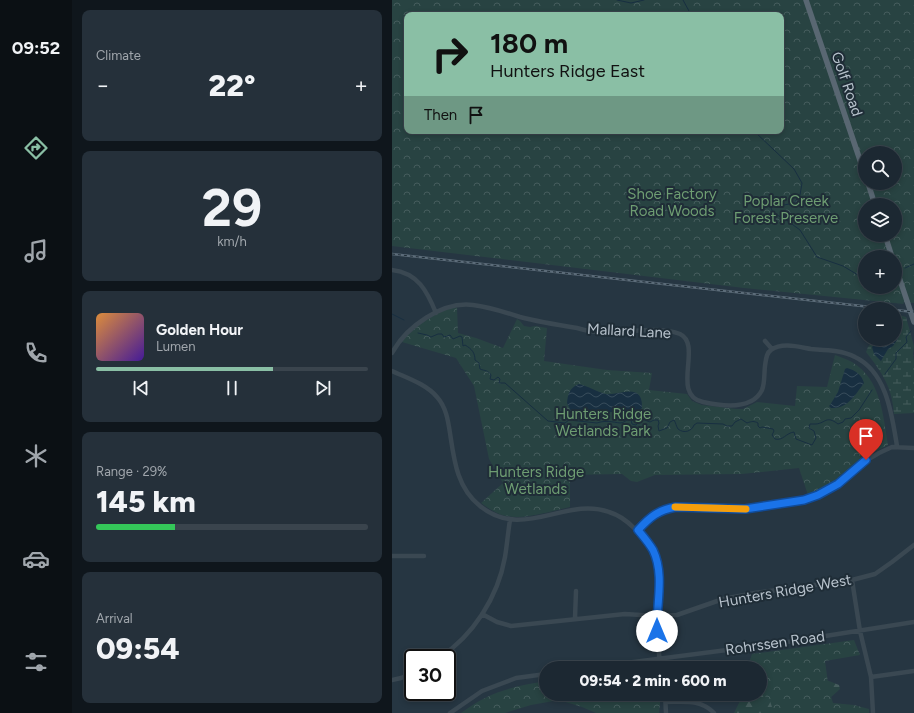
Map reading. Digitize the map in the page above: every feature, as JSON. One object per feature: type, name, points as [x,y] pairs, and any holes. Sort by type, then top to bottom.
[{"type":"main road","name":"Golf Road","points":[[806,0],[858,155]]},
{"type":"main road","points":[[902,286],[914,322]]},
{"type":"street","points":[[392,270],[400,271],[415,280],[424,288],[436,313]]},
{"type":"street","name":"Mallard Lane","points":[[392,353],[404,335],[418,323],[453,306],[472,304],[539,322],[597,332],[660,330],[681,335],[685,339],[688,346],[687,380],[690,393],[694,398],[701,402],[733,406],[740,405],[754,399],[762,390],[766,361],[768,353],[772,349]]},
{"type":"street","points":[[765,340],[772,349],[784,346],[836,351],[856,357],[864,363],[877,379],[887,395],[897,446]]},
{"type":"street","points":[[392,372],[426,388],[436,396],[445,410],[455,467],[462,484],[470,496],[480,506],[496,516],[510,520],[530,520],[575,510],[608,511],[620,517],[638,530],[647,540],[653,551],[657,562],[660,579],[657,616],[660,661]]},
{"type":"street","points":[[638,530],[654,514],[668,508],[745,509],[804,500],[818,495],[838,484],[866,460],[892,447],[897,446],[914,448]]},
{"type":"street","points":[[451,649],[463,640],[482,614],[497,585],[505,558],[510,520]]},
{"type":"street","name":"Hunters Ridge West","points":[[482,614],[497,622],[511,626],[575,618],[625,614],[657,616],[677,615],[723,599],[755,593],[852,580],[875,574],[914,545]]},
{"type":"street","points":[[392,556],[424,556]]},
{"type":"street","points":[[852,580],[860,631],[871,677],[873,713]]},
{"type":"street","points":[[575,618],[576,591]]},
{"type":"street","name":"Rohrssen Road","points":[[637,661],[860,631],[914,622]]},
{"type":"street","points":[[871,677],[914,671]]},
{"type":"street","points":[[450,713],[482,691],[516,678],[539,675]]},
{"type":"street","points":[[392,680],[404,676]]},
{"type":"street","points":[[666,713],[666,702],[694,702],[702,704],[714,713]]},
{"type":"green space","name":"Poplar Creek Forest Preserve","points":[[392,0],[914,0],[914,303],[903,302],[904,304],[902,304],[902,302],[884,302],[744,288],[392,246]]},
{"type":"green space","name":"Hunters Ridge Wetlands Park","points":[[457,307],[458,333],[503,348],[517,319],[524,326],[547,328],[544,361],[607,370],[652,373],[649,390],[687,394],[692,401],[702,405],[737,409],[743,409],[757,402],[795,406],[797,386],[827,387],[835,355],[852,362],[862,369],[875,388],[882,410],[888,445],[864,458],[824,488],[808,495],[799,468],[742,474],[655,475],[637,482],[631,481],[622,474],[570,475],[570,507],[522,517],[502,515],[492,511],[481,503],[503,483],[489,459],[474,386],[456,358],[402,342],[412,331],[426,320],[442,311]]},
{"type":"green space","points":[[902,316],[906,317],[914,346],[914,413],[894,414],[891,395],[885,380],[866,352],[868,347],[902,346]]},
{"type":"green space","points":[[854,640],[860,655],[825,661],[829,690],[833,703],[854,705],[869,709],[869,713],[774,713],[770,701],[767,698],[767,661],[750,661],[752,654]]},
{"type":"green space","points":[[767,673],[824,679],[839,685],[840,689],[829,699],[834,706],[867,713],[734,713],[740,701],[767,701]]},
{"type":"green space","points":[[539,682],[539,701],[553,701],[531,705],[505,713],[461,713],[491,695],[523,685]]},
{"type":"green space","points":[[562,701],[660,701],[659,713],[596,713]]},
{"type":"water","points":[[893,346],[888,349],[881,361],[874,354],[872,347]]},
{"type":"water","points":[[847,368],[858,373],[864,383],[847,404],[837,408],[831,408],[829,406],[838,392],[845,369]]},
{"type":"water","points":[[579,384],[606,394],[634,392],[639,395],[642,408],[637,412],[571,411],[567,403],[569,394],[573,387]]},
{"type":"waterway","points":[[617,0],[631,3],[644,0]]},
{"type":"waterway","points":[[683,0],[689,12]]},
{"type":"waterway","points":[[757,134],[794,169],[802,183],[800,195],[794,203],[784,205],[775,200],[769,203],[773,213],[785,219],[800,230],[817,257],[843,266],[858,275]]},
{"type":"waterway","points":[[905,268],[914,264]]},
{"type":"waterway","points":[[392,314],[404,320]]},
{"type":"waterway","points":[[885,374],[896,359],[896,353],[907,342],[906,337],[911,331]]},
{"type":"waterway","points":[[418,333],[431,337],[438,334],[442,334],[444,337],[450,335],[453,339],[460,336],[462,337],[463,346],[465,345],[474,353],[475,360],[479,363],[480,369],[489,372],[491,375],[490,379],[494,380],[498,377],[500,379],[499,383],[505,383],[548,421],[565,423],[569,420],[597,423],[606,421],[623,423],[629,419],[631,420],[632,424],[636,425],[642,419],[650,422],[658,420],[659,431],[667,428],[670,422],[674,420],[678,429],[685,432],[690,430],[697,423],[723,424],[732,426],[735,422],[741,419],[747,423],[758,423],[760,428],[773,429],[774,431],[772,435],[775,439],[780,439],[794,432],[796,439],[812,445],[816,438],[814,431],[809,428],[810,424],[816,424],[826,420],[831,420],[838,424],[843,422],[845,419],[851,418],[859,410],[872,390]]},
{"type":"railway","points":[[392,254],[858,306]]},
{"type":"railway","points":[[902,311],[914,312]]},
{"type":"slow traffic","points":[[675,507],[746,509]]},
{"type":"route","points":[[657,631],[660,579],[657,562],[647,540],[638,530],[654,514],[668,508],[676,507],[745,509],[804,500],[818,495],[838,484],[866,460]]},
{"type":"park label","name":"Shoe Factory Road Woods","points":[[672,202]]},
{"type":"park label","name":"Hunters Ridge Wetlands","points":[[536,480]]}]
